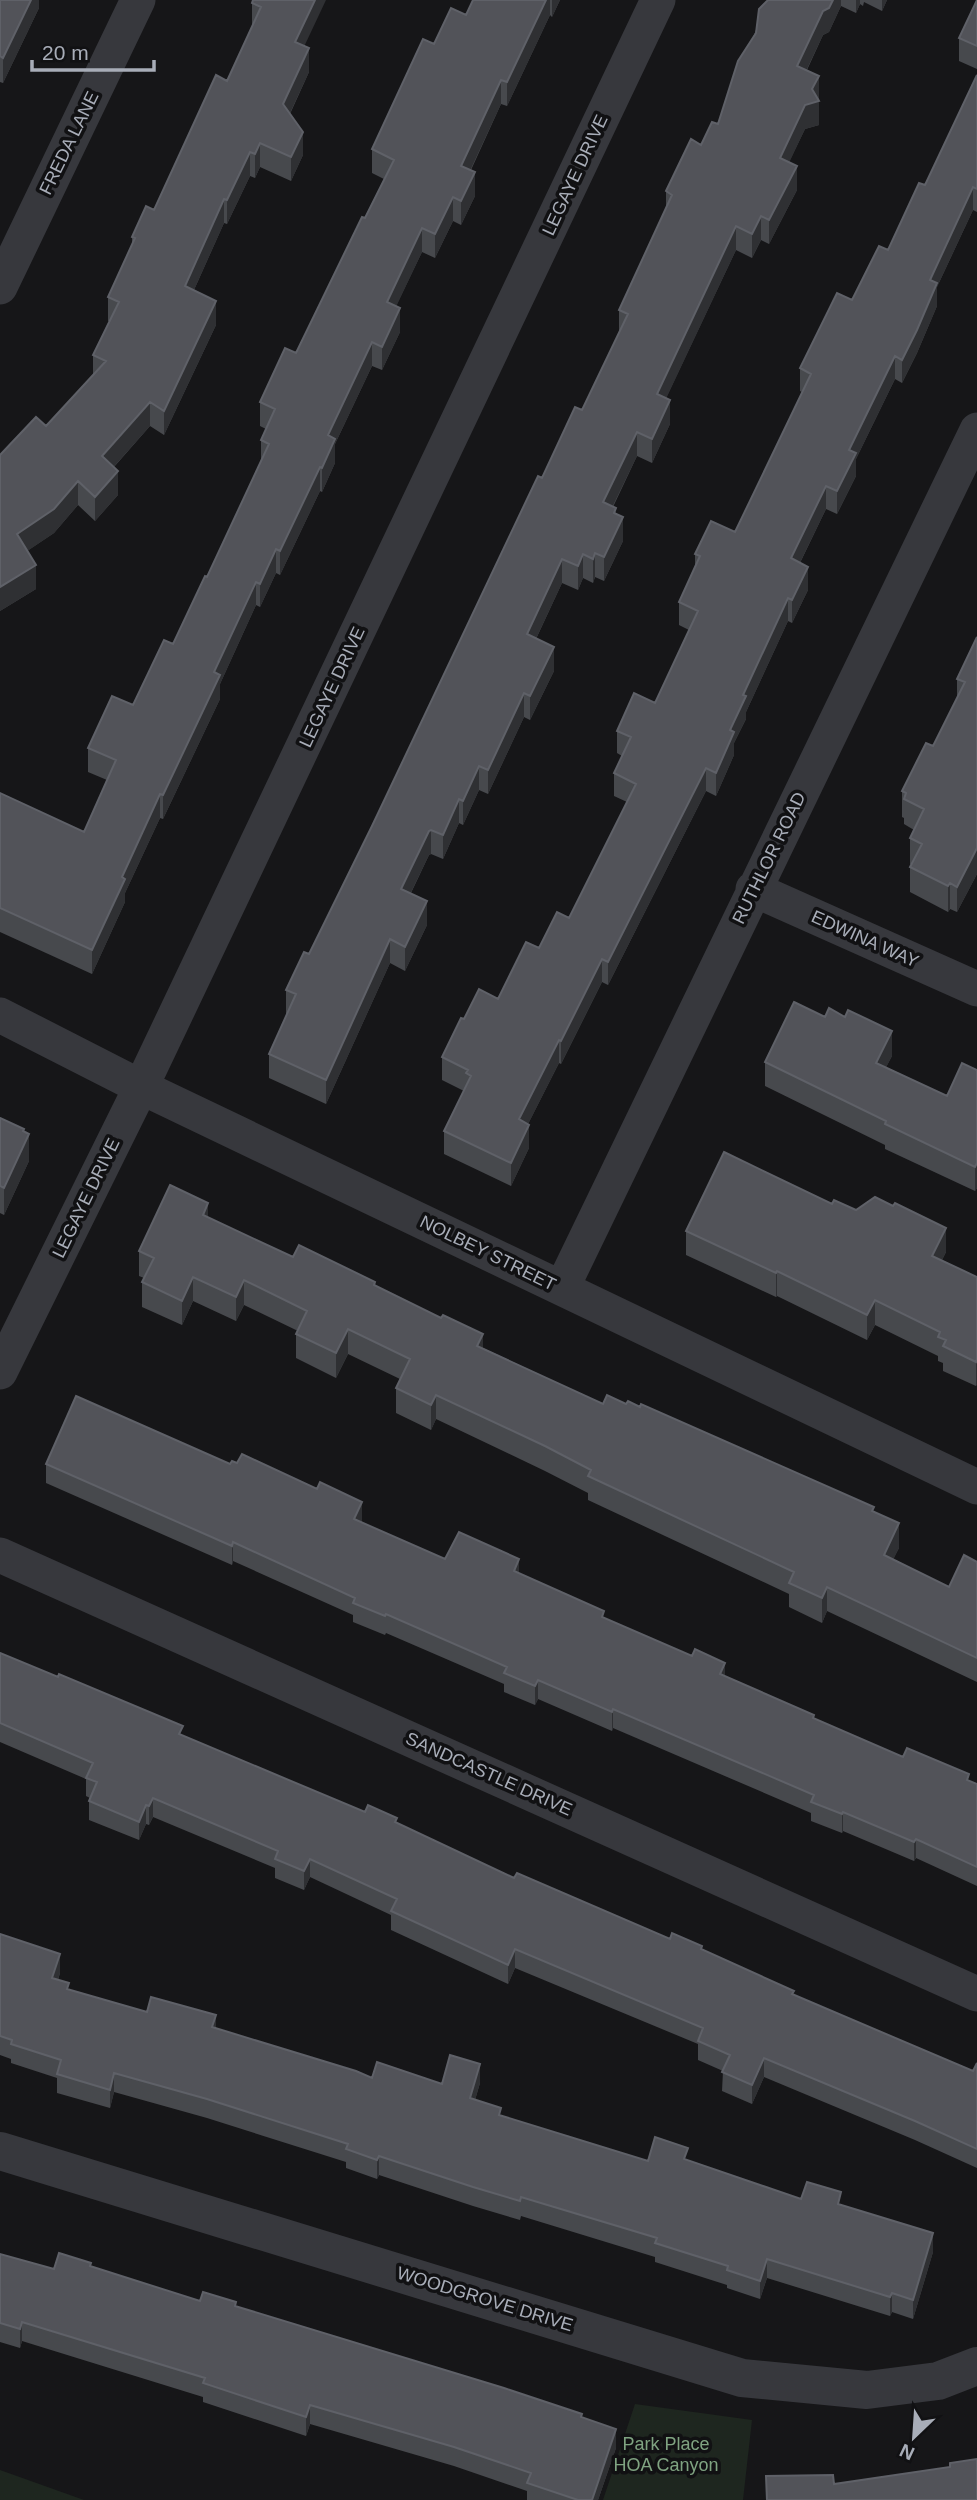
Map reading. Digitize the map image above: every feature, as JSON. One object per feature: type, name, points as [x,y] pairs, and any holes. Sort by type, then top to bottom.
[{"type":"street","name":"FREDA LANE","points":[[0,287],[138,0]]},
{"type":"street","name":"LEGAYE DRIVE","points":[[0,1372],[141,1087],[658,0]]},
{"type":"street","name":"RUTHLOR ROAD","points":[[562,1288],[977,430]]},
{"type":"street","name":"EDWINA WAY","points":[[753,889],[977,989]]},
{"type":"street","name":"NOLBEY STREET","points":[[0,1015],[141,1087],[977,1487]]},
{"type":"street","name":"SANDCASTLE DRIVE","points":[[0,1555],[977,1994]]},
{"type":"street","name":"WOODGROVE DRIVE","points":[[0,2151],[742,2378],[867,2390],[938,2381],[977,2366]]},
{"type":"green space","name":"Park Place HOA Canyon","points":[[635,2404],[752,2420],[743,2500],[603,2500]]},
{"type":"green space","points":[[0,2470],[84,2500],[0,2500]]},
{"type":"building","points":[[0,0],[31,0],[3,58],[0,56]]},
{"type":"building","points":[[253,0],[315,0],[295,42],[309,48],[283,104],[303,132],[291,157],[260,143],[255,154],[250,152],[227,200],[224,199],[185,286],[216,301],[164,411],[150,402],[102,456],[118,471],[95,497],[78,481],[54,509],[17,534],[36,565],[0,587],[0,455],[36,417],[46,426],[106,361],[93,355],[119,302],[108,297],[135,238],[132,237],[146,206],[154,210],[216,75],[227,81],[261,7],[252,3]]},
{"type":"building","points":[[473,0],[546,0],[507,82],[501,80],[461,166],[475,172],[461,201],[453,197],[435,234],[422,228],[387,302],[400,308],[382,347],[372,342],[328,435],[335,439],[322,468],[320,467],[280,551],[276,549],[260,584],[256,582],[214,672],[220,675],[163,795],[160,794],[92,950],[0,908],[0,793],[84,832],[116,760],[88,748],[112,696],[133,705],[164,640],[173,644],[269,444],[261,440],[275,409],[260,402],[285,348],[296,353],[362,217],[365,218],[394,160],[372,149],[423,39],[434,44],[451,8],[466,15]]},
{"type":"building","points":[[768,0],[833,0],[829,8],[823,11],[797,66],[819,76],[812,89],[819,101],[805,105],[780,158],[797,166],[769,220],[761,216],[752,234],[736,226],[657,394],[670,400],[652,439],[637,432],[603,502],[616,508],[614,513],[623,517],[604,557],[595,553],[593,559],[583,554],[578,566],[562,559],[527,634],[554,647],[530,696],[524,693],[488,770],[479,766],[463,801],[459,799],[443,835],[429,831],[401,889],[427,901],[405,947],[390,939],[326,1080],[269,1054],[296,994],[286,990],[304,952],[309,954],[372,826],[538,476],[542,478],[575,407],[582,410],[628,314],[619,310],[672,195],[666,191],[691,139],[701,145],[712,122],[718,124],[738,61],[756,33],[759,9]]},
{"type":"building","points":[[977,0],[977,46],[959,38]]},
{"type":"building","points":[[977,75],[977,189],[973,187],[930,280],[937,283],[917,330],[902,360],[895,356],[849,450],[856,453],[837,491],[826,486],[791,558],[808,567],[792,600],[788,598],[743,695],[746,696],[730,730],[734,732],[716,773],[706,768],[608,962],[602,959],[561,1041],[559,1040],[519,1119],[529,1125],[511,1163],[444,1131],[471,1076],[466,1073],[468,1070],[442,1057],[479,989],[498,999],[526,942],[539,948],[557,912],[569,918],[636,784],[614,773],[631,737],[617,731],[634,693],[655,703],[698,611],[679,602],[700,556],[695,554],[711,521],[735,532],[811,374],[800,368],[837,293],[852,300],[879,246],[888,250],[919,183],[925,185]]},
{"type":"building","points":[[977,637],[977,848],[957,887],[950,883],[948,886],[910,867],[922,844],[910,838],[924,809],[904,799],[906,793],[902,791],[926,743],[933,746],[965,682],[957,679]]},
{"type":"building","points":[[794,1002],[825,1017],[829,1008],[845,1017],[848,1010],[892,1031],[876,1063],[947,1096],[962,1063],[977,1070],[975,1167],[765,1062]]},
{"type":"building","points":[[0,1118],[29,1134],[4,1188],[0,1186]]},
{"type":"building","points":[[724,1152],[832,1204],[834,1200],[856,1210],[875,1197],[893,1206],[895,1203],[946,1228],[932,1256],[977,1277],[976,1362],[943,1346],[946,1340],[938,1337],[940,1332],[875,1300],[867,1315],[686,1231]]},
{"type":"building","points":[[170,1185],[208,1203],[203,1215],[293,1257],[299,1245],[441,1318],[443,1315],[483,1334],[477,1346],[603,1404],[607,1395],[626,1404],[628,1401],[640,1407],[641,1404],[874,1507],[872,1511],[899,1523],[884,1555],[949,1587],[964,1555],[977,1562],[977,1658],[827,1587],[822,1598],[789,1583],[794,1572],[588,1476],[591,1470],[545,1446],[436,1395],[431,1405],[396,1388],[410,1359],[348,1329],[336,1353],[296,1334],[307,1311],[244,1280],[236,1297],[193,1277],[182,1301],[142,1282],[154,1258],[139,1251]]},
{"type":"building","points":[[76,1396],[230,1464],[232,1461],[237,1463],[242,1454],[317,1489],[320,1482],[362,1502],[354,1519],[445,1559],[459,1532],[519,1559],[514,1571],[604,1611],[602,1617],[692,1656],[695,1649],[725,1663],[720,1674],[903,1757],[907,1748],[969,1774],[967,1780],[977,1784],[977,1867],[916,1839],[914,1842],[843,1812],[842,1814],[811,1802],[814,1795],[613,1709],[612,1712],[538,1680],[535,1686],[504,1673],[507,1667],[386,1614],[385,1616],[353,1603],[355,1598],[233,1542],[232,1546],[46,1464]]},
{"type":"building","points":[[0,1653],[58,1677],[59,1674],[183,1726],[179,1734],[365,1812],[368,1805],[397,1818],[395,1822],[514,1878],[517,1873],[670,1939],[672,1933],[794,1991],[792,1994],[973,2071],[977,2063],[977,2149],[764,2058],[752,2085],[722,2072],[730,2055],[698,2041],[703,2028],[515,1949],[508,1965],[391,1911],[397,1899],[310,1859],[304,1871],[275,1859],[278,1851],[153,1798],[149,1806],[146,1805],[139,1822],[89,1801],[97,1782],[86,1778],[93,1763],[0,1723]]},
{"type":"building","points":[[0,1934],[60,1954],[52,1978],[69,1983],[67,1989],[147,2012],[151,1997],[216,2015],[212,2027],[372,2078],[377,2062],[442,2084],[450,2055],[480,2064],[470,2098],[501,2108],[499,2115],[648,2161],[655,2137],[688,2148],[684,2159],[801,2199],[807,2182],[841,2192],[838,2204],[933,2233],[913,2300],[892,2293],[890,2297],[767,2259],[760,2281],[727,2270],[728,2266],[655,2243],[657,2238],[521,2197],[520,2201],[379,2156],[377,2160],[346,2149],[348,2144],[207,2099],[114,2073],[110,2090],[57,2074],[61,2060],[11,2044],[12,2040],[0,2036]]},
{"type":"building","points":[[59,2253],[91,2263],[90,2266],[200,2301],[203,2292],[236,2302],[235,2306],[504,2388],[582,2414],[581,2417],[616,2429],[592,2500],[578,2500],[527,2483],[531,2473],[454,2447],[310,2405],[306,2417],[203,2383],[205,2378],[22,2322],[20,2329],[0,2323],[0,2254],[54,2269]]},
{"type":"building","points":[[977,2459],[977,2500],[767,2500],[766,2476],[833,2475],[834,2484],[950,2467],[950,2463]]}]
